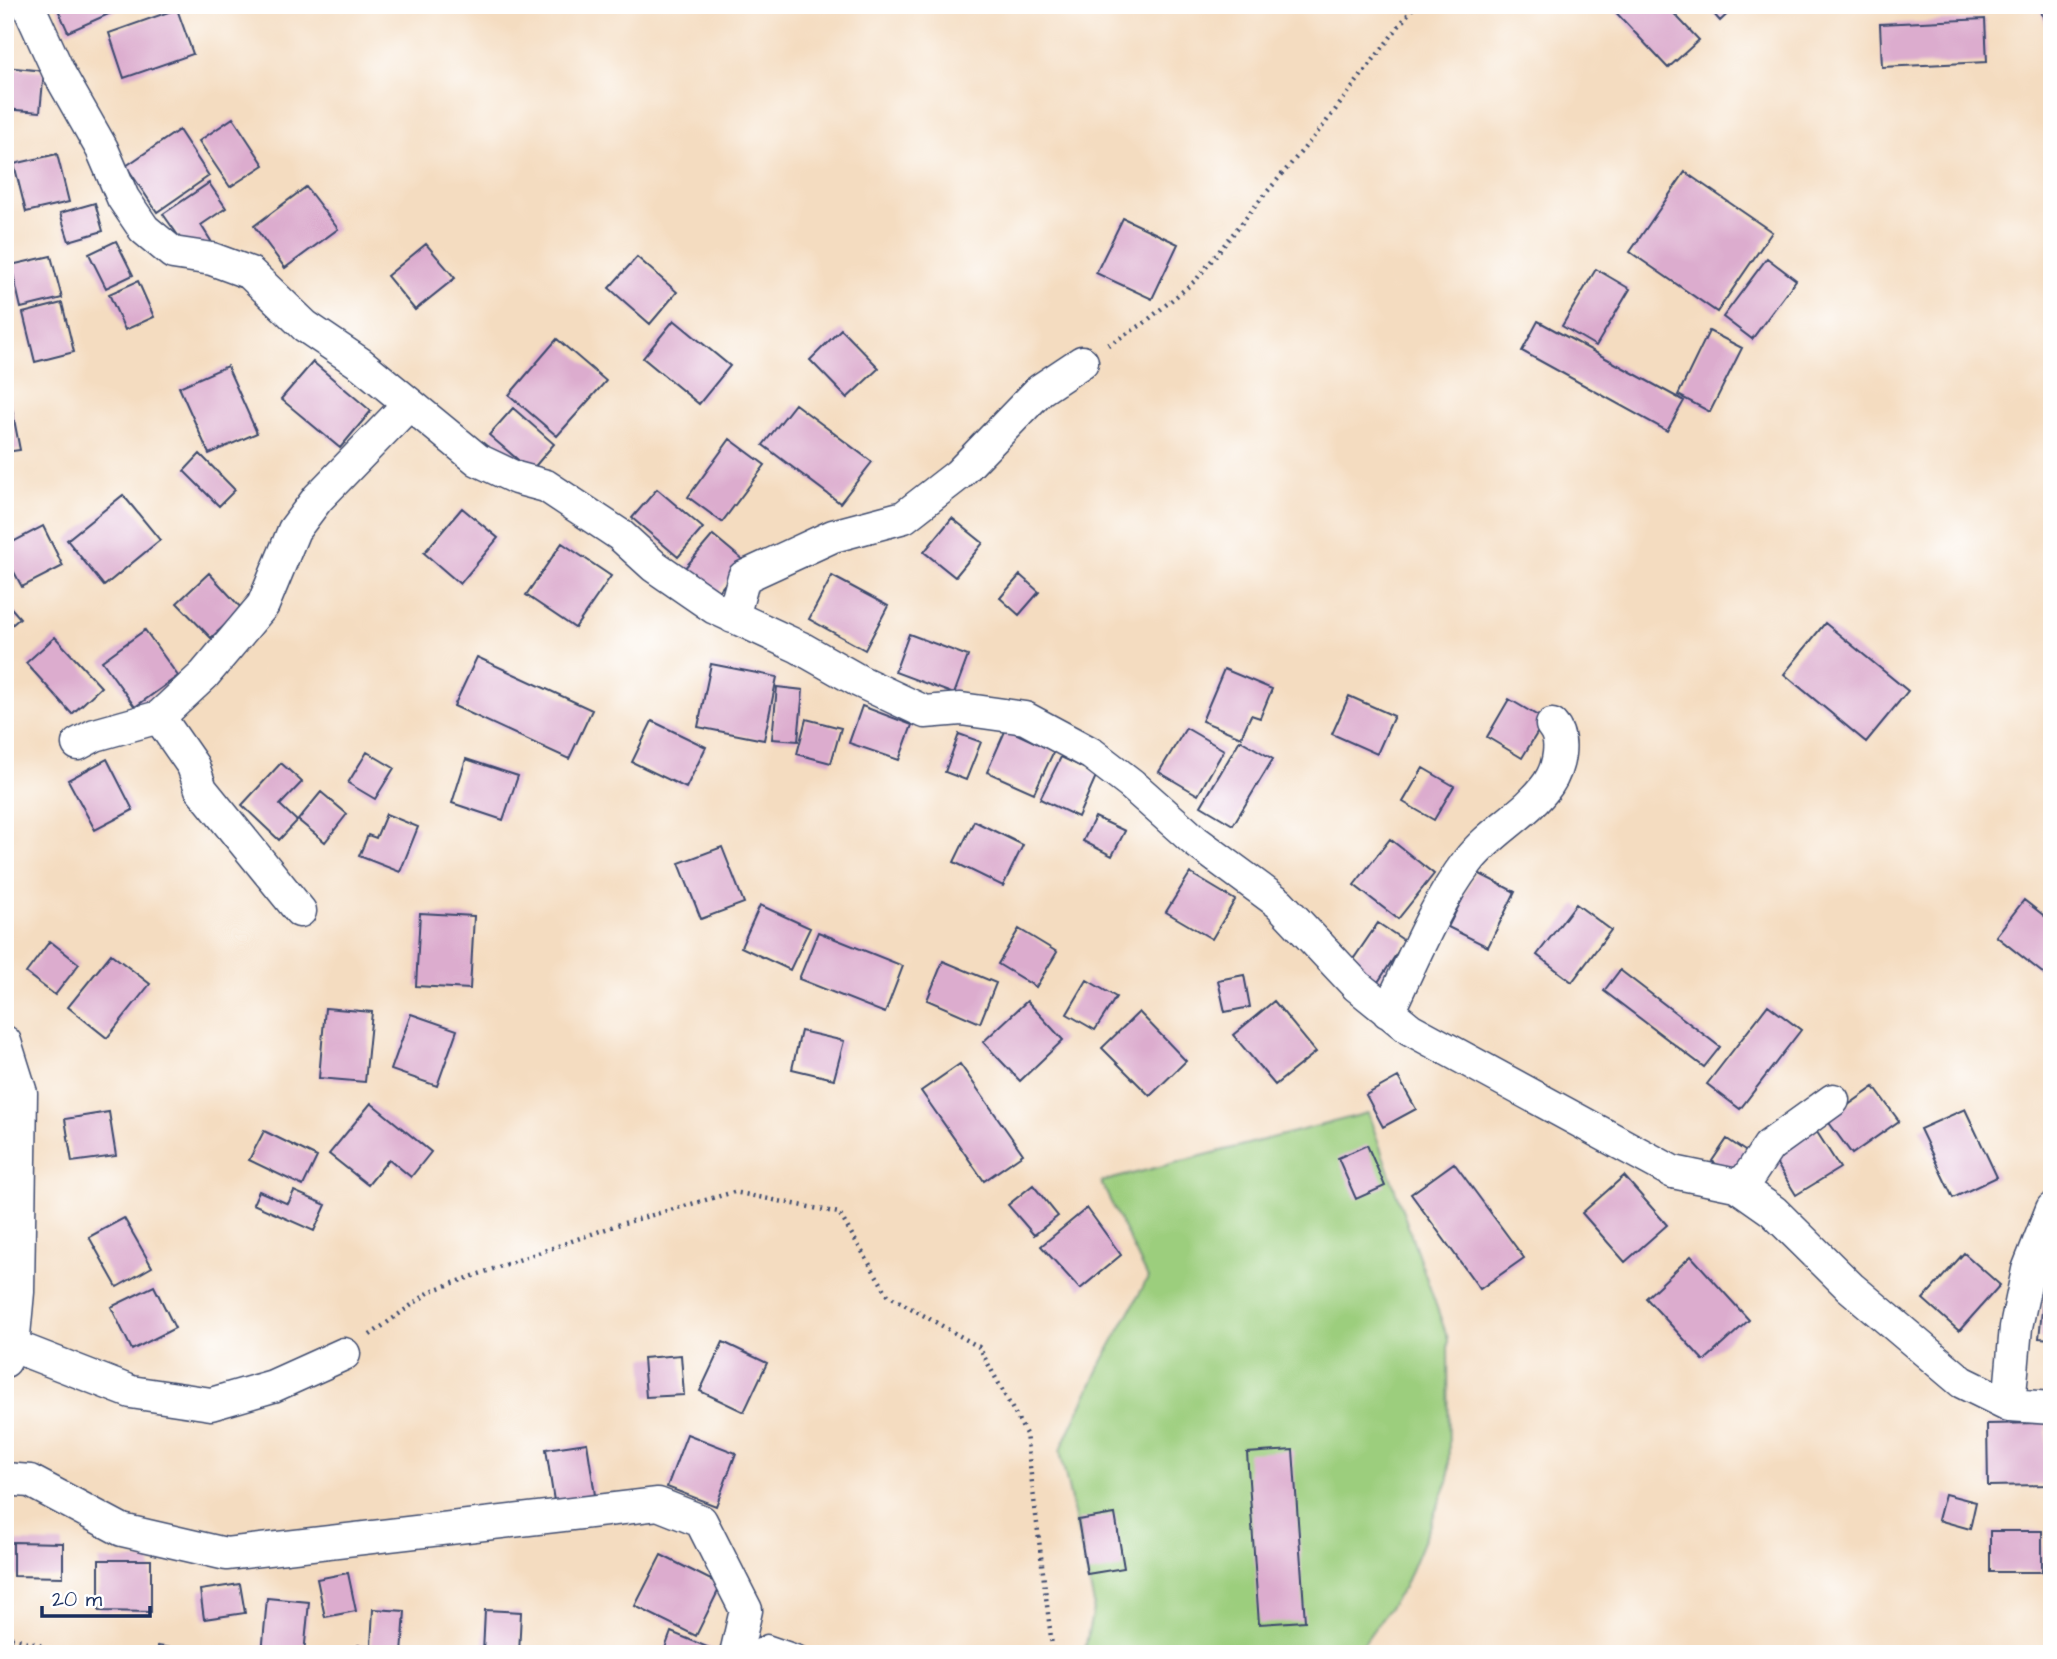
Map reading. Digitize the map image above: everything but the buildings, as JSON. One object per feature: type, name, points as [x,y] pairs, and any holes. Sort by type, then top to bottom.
[{"type":"street","points":[[28,5],[60,75],[103,149],[122,198],[144,229],[173,253],[212,259],[250,273],[305,326],[361,364],[478,460],[516,478],[546,486],[620,536],[654,566],[715,608],[799,647],[859,681],[925,712],[961,709],[1025,718],[1092,754],[1131,784],[1195,841],[1279,903],[1357,986],[1410,1029],[1673,1172],[1736,1185],[1773,1211],[1850,1287],[1962,1382],[2009,1405],[2052,1408]]},
{"type":"street","points":[[733,617],[744,577],[833,536],[904,517],[958,475],[1040,390],[1082,362]]},
{"type":"street","points":[[78,744],[95,735],[159,716],[204,675],[263,604],[294,530],[318,498],[409,404]]},
{"type":"street","points":[[159,716],[193,766],[201,789],[300,911]]},
{"type":"street","points":[[1388,1012],[1438,908],[1468,862],[1492,835],[1525,810],[1549,783],[1559,757],[1558,732],[1552,725]]},
{"type":"street","points":[[5,1042],[21,1093],[18,1292],[9,1353],[131,1392],[211,1404],[273,1385],[344,1354]]},
{"type":"street","points":[[1736,1185],[1747,1179],[1769,1146],[1833,1100]]},
{"type":"street","points":[[2009,1405],[2016,1327],[2028,1270],[2052,1209]]},
{"type":"street","points":[[5,1479],[30,1481],[122,1530],[226,1554],[657,1504],[701,1521],[746,1610],[736,1654]]},
{"type":"lane","points":[[746,1654],[767,1643],[799,1654]]},
{"type":"path","points":[[1082,362],[1143,324],[1196,281],[1324,126],[1415,5]]},
{"type":"path","points":[[344,1354],[431,1291],[617,1225],[669,1210],[734,1192],[839,1213],[888,1295],[979,1348],[1026,1434],[1053,1654]]},
{"type":"path","points":[[5,1636],[38,1644],[53,1654]]},
{"type":"green space","points":[[1368,1113],[1448,1339],[1449,1479],[1404,1587],[1356,1654],[1084,1654],[1094,1604],[1060,1451],[1103,1360],[1148,1278],[1101,1182]]}]
